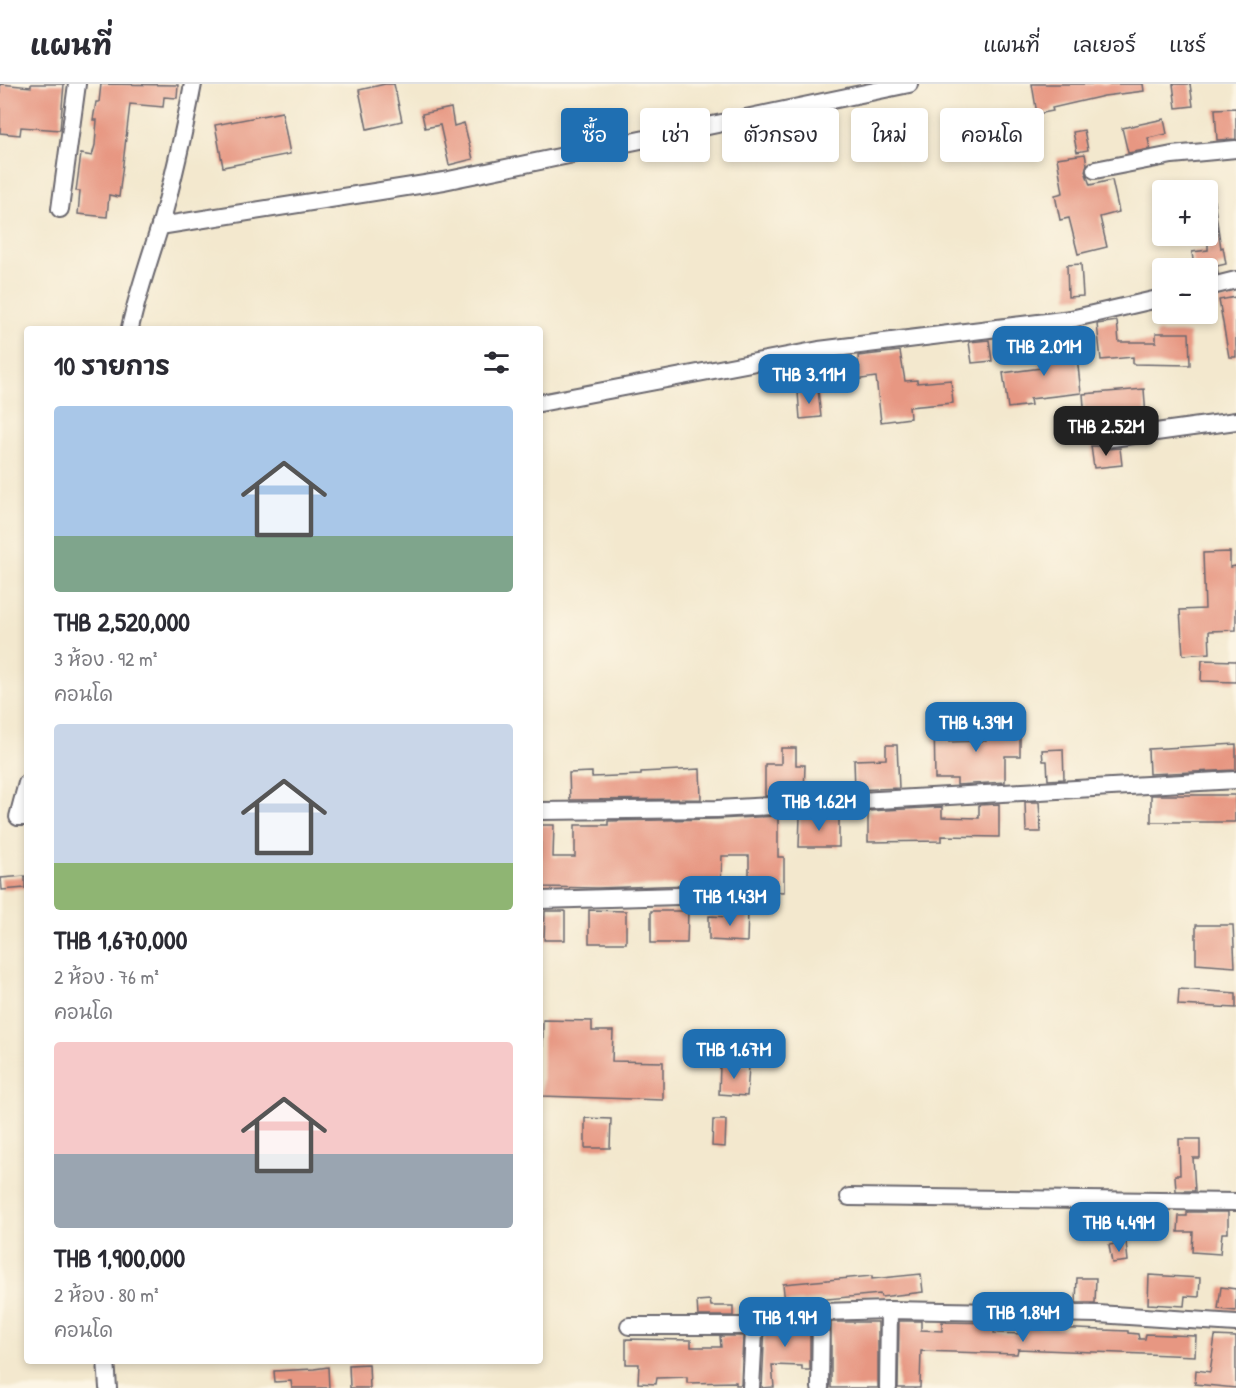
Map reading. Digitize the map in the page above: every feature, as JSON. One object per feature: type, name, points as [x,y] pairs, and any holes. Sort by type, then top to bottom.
[{"type":"street","points":[[60,209],[77,84]]},
{"type":"street","points":[[130,326],[137,294],[160,226],[180,153],[193,84]]},
{"type":"street","points":[[160,226],[444,181],[909,84]]},
{"type":"street","points":[[1095,170],[1172,154],[1236,149]]},
{"type":"street","points":[[1218,284],[1236,280]]},
{"type":"street","points":[[543,402],[819,350],[1071,320],[1152,300]]},
{"type":"street","points":[[1105,440],[1236,421]]},
{"type":"street","points":[[543,811],[728,808],[1236,780]]},
{"type":"street","points":[[24,794],[18,817],[24,817]]},
{"type":"street","points":[[543,900],[749,894]]},
{"type":"street","points":[[849,1197],[1236,1202]]},
{"type":"street","points":[[888,1388],[889,1310]]},
{"type":"street","points":[[751,1388],[755,1314],[889,1310],[1098,1314],[1236,1323]]},
{"type":"street","points":[[820,1388],[821,1313]]},
{"type":"street","points":[[629,1326],[755,1326]]},
{"type":"street","points":[[106,1364],[108,1388]]},
{"type":"building","points":[[0,84],[31,87],[31,84],[64,84],[60,130],[21,127],[20,135],[0,133]]},
{"type":"building","points":[[101,84],[178,85],[177,98],[164,97],[163,107],[130,104],[119,197],[109,195],[107,217],[78,214],[80,191],[76,191],[81,154],[92,156],[95,145],[97,120],[93,120],[96,102],[99,102]]},
{"type":"building","points":[[394,84],[402,121],[367,129],[359,90]]},
{"type":"building","points":[[1032,84],[1143,84],[1144,91],[1104,96],[1052,108],[1053,111],[1044,113],[1044,108],[1036,108]]},
{"type":"building","points":[[1173,84],[1190,84],[1193,106],[1176,108]]},
{"type":"building","points":[[451,108],[454,126],[464,123],[473,159],[449,165],[440,125],[425,128],[422,114]]},
{"type":"building","points":[[1236,108],[1236,139],[1217,140],[1215,109]]},
{"type":"building","points":[[282,112],[290,154],[223,167],[215,125]]},
{"type":"building","points":[[1164,119],[1167,134],[1148,138],[1150,149],[1128,153],[1122,128]]},
{"type":"building","points":[[1084,130],[1088,150],[1077,152],[1073,132]]},
{"type":"building","points":[[1085,154],[1087,164],[1085,171],[1090,185],[1112,180],[1119,212],[1100,217],[1107,247],[1078,254],[1069,218],[1060,220],[1055,195],[1063,193],[1057,158]]},
{"type":"building","points":[[1218,228],[1226,264],[1218,266],[1218,258],[1193,258],[1192,252],[1208,250],[1208,246],[1218,246]]},
{"type":"building","points":[[1081,264],[1083,296],[1068,297],[1067,265]]},
{"type":"building","points":[[1236,297],[1236,357],[1229,357],[1219,300]]},
{"type":"building","points":[[1117,321],[1119,342],[1156,342],[1156,333],[1189,333],[1190,365],[1133,364],[1133,357],[1101,360],[1097,324]]},
{"type":"building","points":[[1058,338],[1061,359],[1077,357],[1081,393],[1030,399],[1031,405],[1008,408],[1003,373],[1041,368],[1038,340]]},
{"type":"building","points":[[989,340],[992,361],[972,363],[969,342]]},
{"type":"building","points":[[900,351],[905,381],[917,380],[917,383],[951,380],[953,403],[909,407],[910,418],[881,422],[876,377],[847,381],[846,369],[859,367],[858,356]]},
{"type":"building","points":[[1144,389],[1146,417],[1135,418],[1135,424],[1102,429],[1101,418],[1085,419],[1083,394]]},
{"type":"building","points":[[818,390],[821,417],[800,419],[798,392]]},
{"type":"building","points":[[1091,446],[1106,449],[1120,448],[1122,465],[1094,468]]},
{"type":"building","points":[[1230,552],[1230,567],[1236,566],[1236,630],[1209,631],[1210,653],[1183,655],[1180,610],[1205,609],[1203,553]]},
{"type":"building","points":[[1202,660],[1236,661],[1236,682],[1201,681]]},
{"type":"building","points":[[934,720],[949,720],[949,742],[986,741],[986,720],[1020,720],[1020,756],[1005,756],[1005,782],[957,785],[957,779],[935,779]]},
{"type":"building","points":[[1236,744],[1236,770],[1149,774],[1148,749]]},
{"type":"building","points":[[886,745],[897,745],[899,788],[855,790],[854,760],[886,759]]},
{"type":"building","points":[[781,748],[796,748],[796,765],[805,765],[804,794],[765,796],[765,764],[781,764]]},
{"type":"building","points":[[1063,749],[1064,779],[1048,780],[1047,761],[1043,761],[1042,750]]},
{"type":"building","points":[[700,769],[701,799],[570,800],[569,773],[592,772],[592,777]]},
{"type":"building","points":[[1151,795],[1235,795],[1235,822],[1151,822]]},
{"type":"building","points":[[1025,802],[1039,802],[1041,832],[1026,832]]},
{"type":"building","points":[[999,804],[999,837],[942,836],[942,841],[868,842],[868,811],[942,807],[942,817],[979,818],[979,805]]},
{"type":"building","points":[[778,816],[778,857],[784,857],[784,892],[759,891],[754,885],[749,884],[749,856],[722,856],[721,884],[597,888],[543,887],[543,825],[554,825],[553,857],[575,857],[575,825],[608,825],[608,821]]},
{"type":"building","points":[[800,816],[839,817],[839,847],[799,847]]},
{"type":"building","points":[[24,876],[24,888],[2,890],[1,878]]},
{"type":"building","points":[[589,910],[626,911],[626,943],[589,943]]},
{"type":"building","points":[[732,910],[748,910],[747,942],[709,940],[709,916],[732,917]]},
{"type":"building","points":[[545,911],[565,911],[565,940],[544,940]]},
{"type":"building","points":[[651,911],[688,911],[687,943],[651,943]]},
{"type":"building","points":[[1196,925],[1233,925],[1235,967],[1196,964]]},
{"type":"building","points":[[1179,989],[1236,993],[1236,1008],[1178,1005]]},
{"type":"building","points":[[543,1020],[592,1021],[592,1031],[613,1031],[612,1061],[663,1062],[663,1100],[543,1096]]},
{"type":"building","points":[[720,1065],[749,1066],[747,1096],[719,1094]]},
{"type":"building","points":[[585,1118],[611,1119],[610,1148],[585,1148]]},
{"type":"building","points":[[713,1120],[726,1120],[725,1147],[712,1146]]},
{"type":"building","points":[[1179,1139],[1200,1139],[1200,1158],[1193,1158],[1195,1191],[1176,1191],[1175,1175],[1180,1175]]},
{"type":"building","points":[[1187,1212],[1228,1212],[1228,1233],[1222,1233],[1220,1254],[1192,1252],[1193,1232],[1178,1232],[1179,1216],[1187,1216]]},
{"type":"building","points":[[1126,1242],[1128,1261],[1112,1263],[1109,1245]]},
{"type":"building","points":[[921,1274],[923,1292],[785,1303],[783,1284]]},
{"type":"building","points":[[1149,1275],[1200,1278],[1199,1297],[1185,1296],[1184,1306],[1148,1304]]},
{"type":"building","points":[[1077,1278],[1096,1278],[1095,1303],[1076,1303]]},
{"type":"building","points":[[1221,1287],[1236,1289],[1236,1311],[1218,1309]]},
{"type":"building","points":[[710,1300],[711,1306],[733,1306],[733,1316],[698,1316],[697,1301]]},
{"type":"building","points":[[899,1321],[921,1321],[921,1330],[942,1331],[942,1322],[995,1323],[994,1333],[1026,1334],[1026,1327],[1128,1331],[1128,1333],[1138,1334],[1139,1339],[1145,1339],[1146,1334],[1196,1336],[1195,1356],[1018,1349],[1017,1354],[921,1351],[920,1388],[898,1388]]},
{"type":"building","points":[[831,1322],[878,1322],[878,1388],[831,1388]]},
{"type":"building","points":[[810,1323],[810,1370],[802,1370],[802,1366],[772,1365],[774,1387],[762,1388],[765,1324]]},
{"type":"building","points":[[720,1336],[743,1336],[741,1385],[736,1385],[736,1382],[687,1383],[687,1377],[657,1378],[656,1384],[638,1383],[639,1364],[626,1364],[626,1339],[691,1340],[691,1347],[721,1347]]},
{"type":"building","points":[[1215,1336],[1236,1337],[1236,1388],[1195,1384],[1196,1370],[1210,1372]]},
{"type":"building","points":[[369,1364],[370,1388],[350,1388],[349,1365]]},
{"type":"building","points":[[328,1367],[329,1388],[292,1388],[291,1381],[275,1382],[274,1371]]}]
